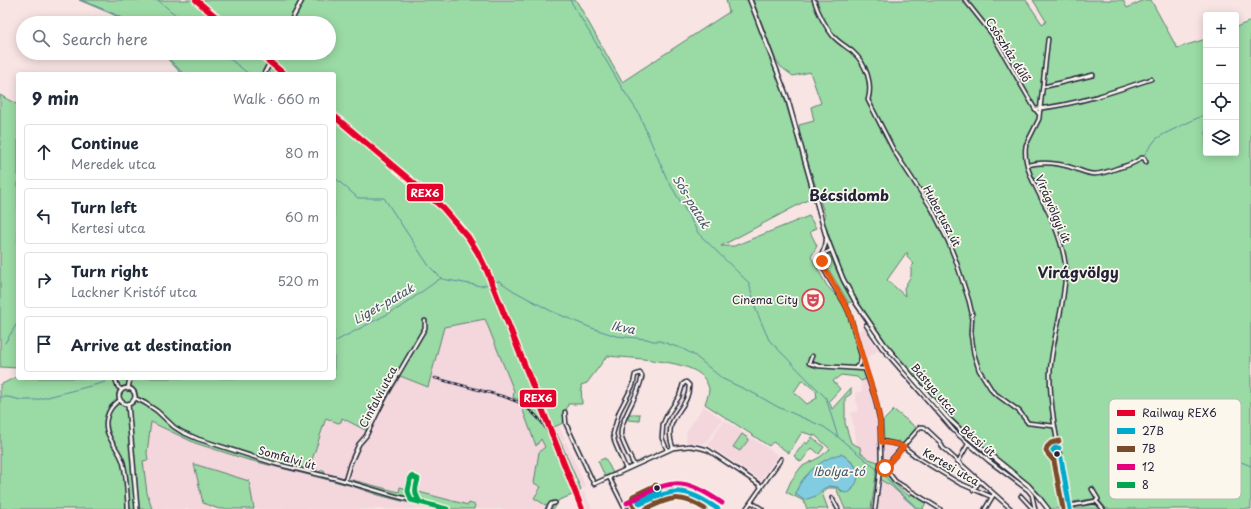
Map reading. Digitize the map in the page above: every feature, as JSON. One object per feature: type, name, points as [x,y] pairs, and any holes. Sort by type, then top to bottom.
[{"type":"main road","points":[[294,16],[302,0]]},
{"type":"main road","name":"Bástya utca","points":[[750,0],[787,97],[826,236],[846,286],[863,315],[885,345],[953,424],[1028,485],[1048,509]]},
{"type":"main road","points":[[265,72],[271,60]]},
{"type":"main road","points":[[128,388],[130,380]]},
{"type":"main road","points":[[128,388],[122,390],[119,395],[120,400],[123,403],[128,404]]},
{"type":"main road","points":[[128,388],[133,392],[134,398],[132,402],[128,404]]},
{"type":"main road","points":[[128,404],[137,509]]},
{"type":"street","name":"Hubertusz út","points":[[814,0],[834,38],[854,53],[864,66],[868,78],[870,93],[868,100],[894,151],[928,203],[948,241],[969,301],[972,314],[971,334],[978,370],[993,392],[1018,411],[1028,423],[1054,426]]},
{"type":"street","name":"Csőszház dűlő","points":[[965,0],[992,34],[1035,110],[1040,115]]},
{"type":"street","name":"Virágvölgyi út","points":[[1048,39],[1040,115],[1026,145],[1025,152],[1035,187],[1053,222],[1066,264],[1066,280],[1063,301],[1051,364],[1051,395],[1054,426],[1070,508]]},
{"type":"street","points":[[1043,87],[1093,75]]},
{"type":"street","points":[[1035,110],[1108,94],[1151,79]]},
{"type":"street","points":[[1028,165],[1035,163],[1062,164],[1093,174],[1101,174],[1127,166],[1141,158],[1144,158],[1146,162]]},
{"type":"street","points":[[826,236],[827,244],[821,258],[826,271],[847,308],[878,412],[881,442],[880,470],[875,509]]},
{"type":"street","points":[[824,252],[832,250]]},
{"type":"street","points":[[824,252],[831,253],[834,258]]},
{"type":"street","name":"Cinfalvi utca","points":[[345,481],[351,461],[359,444],[366,436],[386,395],[425,328],[425,320]]},
{"type":"street","name":"Bécsi út","points":[[866,325],[882,348],[903,373],[968,444],[1028,490],[1032,495],[1034,509]]},
{"type":"street","points":[[812,356],[810,363],[819,366],[865,368]]},
{"type":"street","points":[[856,368],[860,364],[861,356]]},
{"type":"street","points":[[626,469],[615,443],[613,434],[621,407],[633,385],[635,375],[640,373],[642,376],[640,384],[626,416],[621,435],[634,465]]},
{"type":"street","points":[[116,380],[118,387],[122,390]]},
{"type":"street","points":[[666,450],[662,438],[663,424],[679,397],[683,384],[686,382],[689,385],[689,389],[686,399],[669,430],[670,441],[673,448]]},
{"type":"street","name":"Somfalvi út","points":[[134,398],[157,411],[174,427],[198,439],[276,464],[447,509]]},
{"type":"street","points":[[120,400],[116,402],[109,410],[106,423],[109,437],[122,458],[128,509]]},
{"type":"street","points":[[565,412],[566,424],[594,484],[666,450],[690,446],[708,450],[760,485],[761,488]]},
{"type":"street","points":[[940,509],[895,481],[885,467],[920,427],[924,428],[940,442],[943,448],[1011,509]]},
{"type":"street","name":"Kertesi utca","points":[[881,442],[896,444],[904,447],[918,458],[973,490],[992,497]]},
{"type":"street","points":[[958,462],[968,444]]},
{"type":"street","points":[[746,509],[781,459]]},
{"type":"street","points":[[609,477],[625,509]]},
{"type":"street","points":[[973,490],[980,481]]},
{"type":"street","points":[[1092,489],[1098,499],[1096,501],[1103,509]]},
{"type":"street","points":[[630,509],[662,494],[673,491],[682,491],[696,495],[718,509]]},
{"type":"street","points":[[985,509],[994,494]]},
{"type":"street","name":"Bécsi út","points":[[1022,496],[1034,509]]},
{"type":"street","points":[[832,498],[838,509]]},
{"type":"street","points":[[1070,508],[1096,501]]},
{"type":"street","points":[[751,502],[762,509]]},
{"type":"street","points":[[548,509],[551,504],[555,503]]},
{"type":"shaded area","points":[[424,191],[451,214],[469,233],[479,250],[492,281],[490,282],[478,255],[463,231],[447,214],[423,193]]},
{"type":"shaded area","points":[[494,284],[583,509],[581,509],[491,285]]},
{"type":"shaded area","points":[[485,319],[514,391],[513,398],[499,394],[498,397],[521,405],[536,445],[541,438],[545,447],[541,487],[534,498],[547,506],[545,509],[474,509],[475,505],[468,503],[468,505],[400,487],[399,492],[325,473],[324,470],[319,472],[304,468],[321,416],[338,423],[342,418],[369,432],[400,376],[428,387],[444,327]]},
{"type":"shaded area","points":[[864,328],[878,350],[866,359],[857,332]]},
{"type":"shaded area","points":[[867,378],[876,413],[878,462],[869,459],[861,453],[860,447],[857,445],[851,413],[858,411],[855,393],[862,391],[861,381]]},
{"type":"shaded area","points":[[704,406],[722,419],[706,443],[688,443],[688,441],[686,441],[687,431]]},
{"type":"shaded area","points":[[724,420],[778,455],[761,480],[708,445]]},
{"type":"shaded area","points":[[151,422],[195,443],[245,459],[349,485],[378,495],[433,509],[152,509],[147,493],[143,461],[148,460],[147,453]]},
{"type":"shaded area","points":[[559,426],[565,439],[562,441],[556,427]]},
{"type":"shaded area","points":[[566,442],[586,487],[582,488],[562,443]]},
{"type":"shaded area","points":[[885,443],[895,444],[901,448],[887,464],[884,463]]},
{"type":"shaded area","points":[[882,481],[890,485],[917,509],[878,509]]},
{"type":"shaded area","points":[[584,492],[592,509],[587,509],[580,493]]},
{"type":"green space","points":[[79,0],[576,0],[622,82],[729,12],[726,0],[748,0],[778,76],[813,197],[721,246],[734,246],[809,216],[816,228],[810,232],[817,246],[811,257],[827,286],[840,299],[847,314],[866,379],[861,381],[857,377],[841,375],[833,381],[840,389],[829,401],[832,409],[851,388],[851,394],[845,398],[845,423],[851,443],[860,447],[861,453],[869,459],[878,462],[871,509],[845,509],[836,488],[828,488],[822,493],[828,509],[807,509],[804,501],[786,492],[791,481],[801,467],[820,457],[830,449],[816,436],[802,432],[789,453],[773,442],[769,446],[705,404],[709,391],[708,385],[701,375],[692,369],[655,360],[607,356],[587,383],[581,385],[582,404],[568,404],[563,423],[554,427],[581,489],[578,493],[583,509],[494,284],[491,285],[553,439],[538,417],[529,408],[517,400],[522,400],[513,398],[514,391],[485,319],[444,327],[428,387],[400,376],[369,432],[342,418],[341,422],[338,423],[326,418],[312,460],[317,471],[319,472],[324,470],[325,473],[399,492],[400,487],[468,505],[469,503],[475,505],[474,509],[433,509],[378,495],[349,485],[245,459],[195,443],[151,422],[147,453],[148,460],[143,461],[147,493],[152,509],[0,509],[0,385],[16,377],[16,380],[336,380],[336,72],[179,72],[169,60],[336,60],[336,16],[116,16]],"holes":[[[424,191],[457,219],[466,230],[482,254],[492,281],[489,282],[483,264],[469,240],[448,215],[423,193]],[[802,380],[816,391],[817,398],[807,404],[794,392]],[[843,455],[856,466],[858,474],[852,490],[842,492],[832,485],[823,489],[818,495],[796,495],[798,487],[814,468],[824,462]]]},
{"type":"green space","points":[[753,0],[1026,0],[1043,25],[1046,21],[1033,0],[1123,0],[1127,8],[1144,0],[1151,0],[1177,48],[1203,40],[1203,156],[1239,156],[1239,26],[1251,21],[1251,509],[1106,509],[1098,498],[1066,503],[1067,509],[1050,509],[1040,494],[1030,484],[964,432],[946,414],[886,344],[853,296],[838,262],[823,218],[825,216],[800,137],[799,125],[814,121],[811,107],[821,103],[810,72],[793,76],[781,67],[775,58]],"holes":[[[906,253],[908,253],[908,258],[914,264],[911,267],[911,276],[904,288],[905,296],[887,280]]]},
{"type":"green space","points":[[0,95],[16,104],[16,368],[0,367]]},
{"type":"green space","points":[[829,254],[843,285],[853,301],[849,303],[827,267],[825,260]]},
{"type":"green space","points":[[521,405],[531,412],[548,433],[561,457],[575,494],[559,500],[554,509],[545,509],[547,506],[534,498],[541,487],[534,483],[539,452],[545,447],[541,439],[536,446]]},
{"type":"green space","points":[[894,410],[918,429],[904,445],[899,441],[895,442],[884,439],[883,421]]},
{"type":"green space","points":[[628,414],[640,414],[639,421],[628,420]]},
{"type":"green space","points":[[742,434],[749,439],[740,451],[733,447]]},
{"type":"green space","points":[[812,437],[824,447],[819,454],[812,448],[801,462],[794,456],[805,442],[807,444]]},
{"type":"green space","points":[[605,458],[613,473],[605,476],[598,461]]},
{"type":"green space","points":[[194,464],[249,481],[254,509],[219,509],[203,503]]},
{"type":"green space","points":[[882,469],[902,491],[910,496],[911,494],[926,503],[923,508],[924,509],[917,509],[890,485],[882,481]]},
{"type":"green space","points":[[1096,504],[1102,509],[1071,508]]},
{"type":"water","name":"Ibolya-tó","points":[[841,454],[857,469],[858,473],[856,484],[850,492],[845,493],[837,487],[829,486],[823,489],[816,496],[804,500],[798,496],[796,493],[802,480],[814,468],[827,459]]},
{"type":"waterway","points":[[81,0],[118,16]]},
{"type":"waterway","name":"Ikva","points":[[158,0],[177,16]]},
{"type":"waterway","name":"Sós-patak","points":[[570,0],[622,88],[638,112],[667,179],[698,233],[749,283],[756,310],[769,340],[826,398],[838,437]]},
{"type":"waterway","points":[[170,60],[182,72]]},
{"type":"waterway","name":"Ikva","points":[[231,60],[246,72]]},
{"type":"waterway","points":[[1144,155],[1156,139],[1203,115]]},
{"type":"waterway","name":"Ikva","points":[[336,179],[358,198],[384,198],[429,266],[442,279],[481,286],[499,281],[551,311],[589,327],[616,336],[660,341],[683,349],[694,355],[723,379],[778,407],[824,427],[885,476],[898,491],[919,509]]},
{"type":"waterway","name":"Liget-patak","points":[[336,341],[399,308],[441,278]]},
{"type":"waterway","points":[[5,343],[16,325]]},
{"type":"waterway","name":"Liget-patak","points":[[0,397],[21,400],[36,400],[102,383],[106,380]]},
{"type":"waterway","points":[[1241,462],[1251,466]]},
{"type":"railway","points":[[435,378],[505,397],[523,404],[542,422],[559,451]]},
{"type":"rail line","name":"REX6","points":[[196,0],[215,16]]},
{"type":"rail line","name":"REX6","points":[[267,60],[282,72]]},
{"type":"rail line","name":"REX6","points":[[336,118],[443,208],[468,237],[487,271],[582,509]]},
{"type":"transit line","name":"7B","points":[[1059,441],[1051,443],[1047,447],[1046,451],[1054,461],[1063,509]]},
{"type":"transit line","name":"27B","points":[[1059,448],[1055,448],[1053,450],[1061,458],[1070,509]]},
{"type":"transit line","name":"8","points":[[420,502],[416,491],[418,479],[411,476],[408,491],[411,500],[447,509]]},
{"type":"transit line","name":"12","points":[[627,503],[654,489],[675,484],[696,488],[722,503]]},
{"type":"transit line","name":"7B","points":[[635,509],[631,501],[633,496],[656,485]]},
{"type":"transit line","name":"27B","points":[[659,491],[638,500],[640,504],[672,492],[680,492],[688,493],[718,509]]},
{"type":"transit line","name":"7B","points":[[646,509],[676,498],[689,501],[705,509]]},
{"type":"place","name":"Cinema City","points":[[813,300]]},
{"type":"district","name":"Bécsidomb","points":[[849,196]]},
{"type":"district","name":"Virágvölgy","points":[[1078,273]]},
{"type":"route","points":[[822,261],[849,312],[877,404],[880,421],[881,442],[896,444],[904,447],[885,468]]}]
